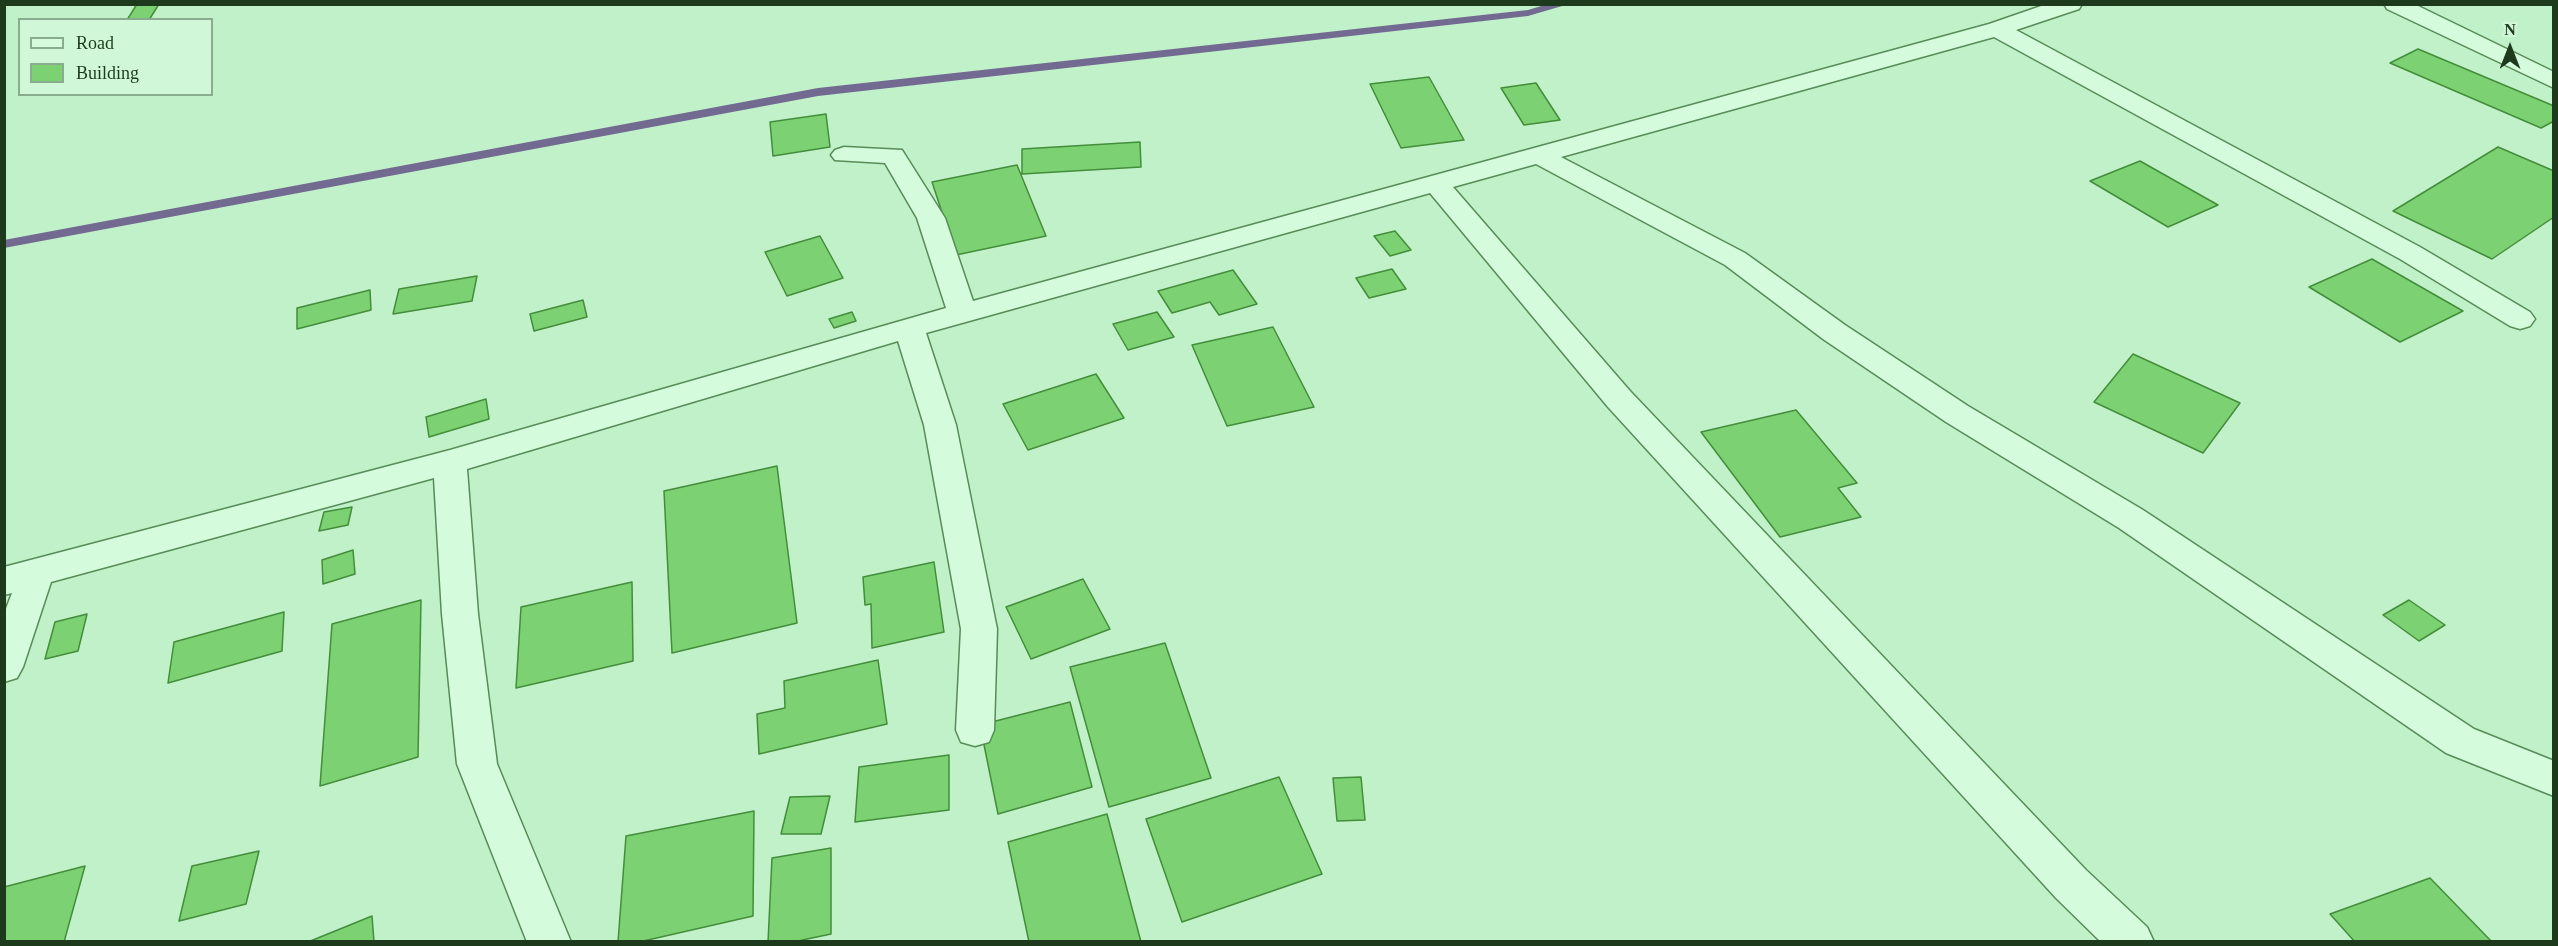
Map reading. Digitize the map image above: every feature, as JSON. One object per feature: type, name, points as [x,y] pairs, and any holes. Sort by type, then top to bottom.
[{"type":"street","points":[[4,668],[21,576],[450,462],[909,328],[1997,28],[2071,4]]},
{"type":"street","points":[[2395,4],[2553,81]]},
{"type":"street","points":[[1997,28],[2410,254],[2520,319]]},
{"type":"street","points":[[844,155],[893,155],[931,218],[963,314]]},
{"type":"street","points":[[1538,155],[1735,259],[1834,332],[1957,414],[2131,519],[2460,741],[2553,779]]},
{"type":"street","points":[[1435,183],[1619,399],[2071,884],[2132,942]]},
{"type":"street","points":[[909,328],[940,424],[979,629],[975,730]]},
{"type":"street","points":[[450,462],[460,614],[477,764],[549,942]]},
{"type":"building","points":[[137,4],[159,4],[150,18],[128,18]]},
{"type":"building","points":[[2418,49],[2554,106],[2554,121],[2541,128],[2390,63]]},
{"type":"building","points":[[1429,77],[1464,140],[1401,148],[1370,84]]},
{"type":"building","points":[[1536,83],[1560,120],[1524,125],[1501,88]]},
{"type":"building","points":[[826,114],[830,147],[773,156],[770,122]]},
{"type":"building","points":[[1140,142],[1141,167],[1022,174],[1022,149]]},
{"type":"building","points":[[2498,147],[2554,171],[2554,217],[2492,259],[2393,211]]},
{"type":"building","points":[[2140,161],[2218,205],[2168,227],[2090,181]]},
{"type":"building","points":[[1017,165],[1046,236],[956,255],[932,182]]},
{"type":"building","points":[[1395,231],[1411,250],[1390,256],[1374,236]]},
{"type":"building","points":[[820,236],[843,278],[787,296],[765,252]]},
{"type":"building","points":[[2372,259],[2463,311],[2400,342],[2309,287]]},
{"type":"building","points":[[1392,269],[1406,289],[1369,298],[1356,278]]},
{"type":"building","points":[[1233,270],[1257,304],[1219,315],[1210,302],[1172,313],[1158,291]]},
{"type":"building","points":[[477,276],[472,301],[393,314],[399,289]]},
{"type":"building","points":[[370,290],[371,310],[297,329],[297,308]]},
{"type":"building","points":[[583,300],[587,317],[534,331],[530,314]]},
{"type":"building","points":[[852,312],[856,321],[834,328],[829,319]]},
{"type":"building","points":[[1157,312],[1174,337],[1128,350],[1113,324]]},
{"type":"building","points":[[1273,327],[1314,407],[1227,426],[1192,345]]},
{"type":"building","points":[[2133,354],[2240,403],[2203,453],[2094,402]]},
{"type":"building","points":[[1096,374],[1124,418],[1028,450],[1003,404]]},
{"type":"building","points":[[486,399],[489,419],[429,437],[426,417]]},
{"type":"building","points":[[1796,410],[1857,483],[1838,488],[1861,517],[1780,537],[1701,432]]},
{"type":"building","points":[[777,466],[797,623],[672,653],[664,491]]},
{"type":"building","points":[[352,507],[348,525],[319,531],[324,512]]},
{"type":"building","points":[[353,550],[355,574],[323,584],[322,560]]},
{"type":"building","points":[[934,562],[944,632],[872,648],[871,604],[865,605],[863,577]]},
{"type":"building","points":[[1083,579],[1110,629],[1031,659],[1006,607]]},
{"type":"building","points":[[632,582],[633,661],[516,688],[521,607]]},
{"type":"building","points":[[421,600],[418,757],[320,786],[332,624]]},
{"type":"building","points":[[2409,600],[2445,625],[2419,641],[2383,615]]},
{"type":"building","points":[[284,612],[282,651],[168,683],[174,642]]},
{"type":"building","points":[[87,614],[78,651],[45,659],[55,622]]},
{"type":"building","points":[[1165,643],[1211,778],[1109,807],[1070,667]]},
{"type":"building","points":[[878,660],[887,724],[759,754],[757,714],[785,708],[784,681]]},
{"type":"building","points":[[1070,702],[1092,787],[998,814],[980,725]]},
{"type":"building","points":[[949,755],[949,810],[855,822],[859,767]]},
{"type":"building","points":[[1279,777],[1322,874],[1182,922],[1146,819]]},
{"type":"building","points":[[1361,777],[1365,820],[1337,821],[1333,778]]},
{"type":"building","points":[[830,796],[821,834],[781,834],[790,797]]},
{"type":"building","points":[[754,811],[753,916],[639,942],[618,942],[626,836]]},
{"type":"building","points":[[1107,814],[1141,942],[1029,942],[1008,842]]},
{"type":"building","points":[[831,848],[831,934],[793,942],[768,942],[772,858]]},
{"type":"building","points":[[259,851],[246,904],[179,921],[192,866]]},
{"type":"building","points":[[85,866],[64,942],[4,942],[4,887]]},
{"type":"building","points":[[2430,878],[2492,942],[2355,942],[2330,914]]},
{"type":"building","points":[[372,916],[374,942],[308,942]]},
{"type":"waterway","points":[[4,244],[818,92],[1528,13],[1564,4]]}]
